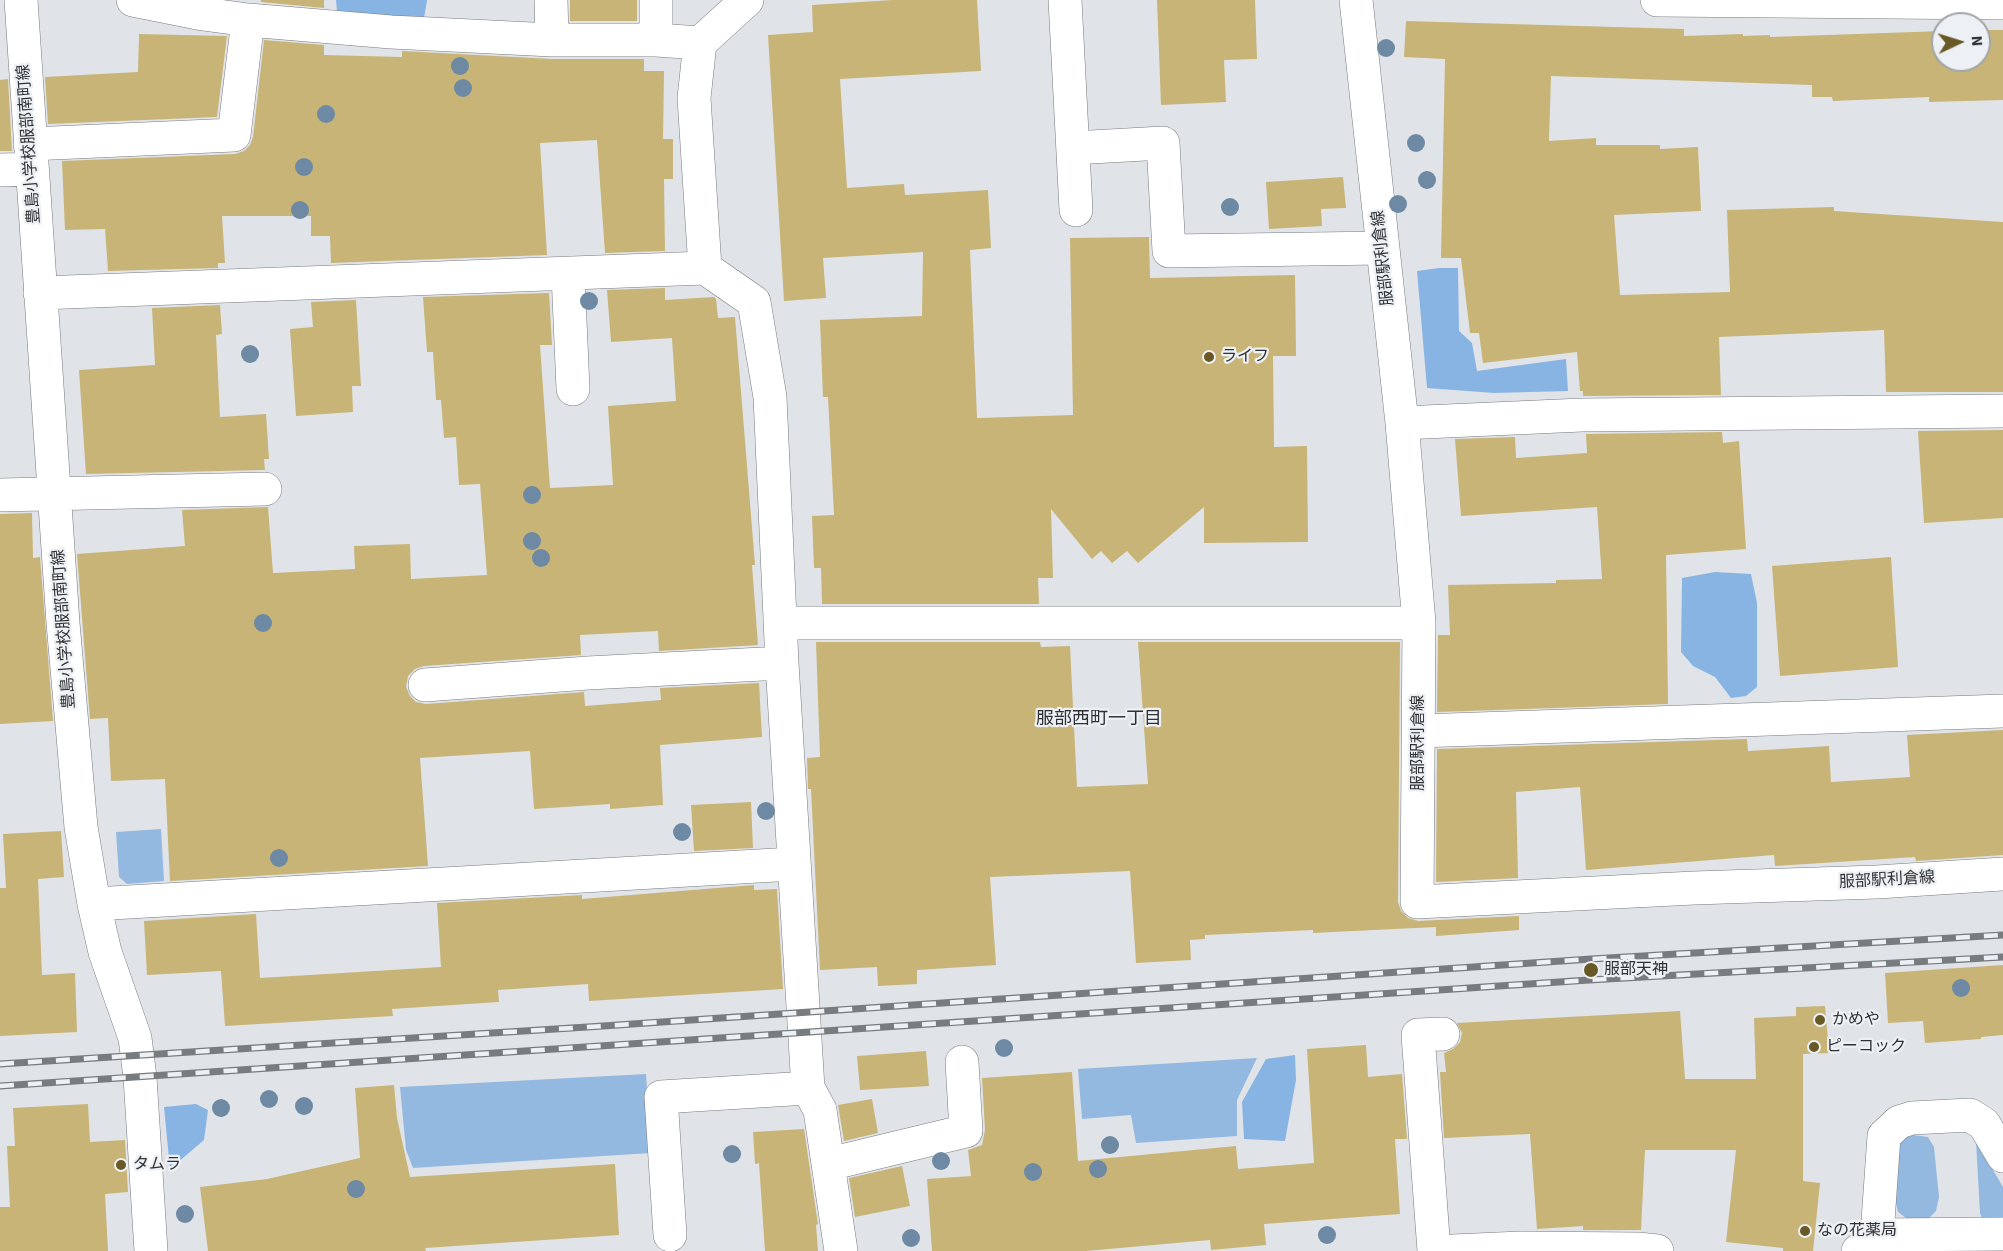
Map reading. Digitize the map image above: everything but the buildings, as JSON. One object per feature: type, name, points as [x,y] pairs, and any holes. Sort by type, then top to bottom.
[{"type":"street","name":"豊島小学校服部南町線","points":[[21,0],[54,494],[81,827],[105,952],[135,1038],[151,1251]]},
{"type":"street","points":[[133,0],[204,7],[248,21],[391,32],[552,40],[700,42]]},
{"type":"street","points":[[551,0],[552,40]]},
{"type":"street","points":[[656,0],[656,40]]},
{"type":"street","points":[[705,268],[694,98],[700,42],[747,0]]},
{"type":"street","points":[[1065,0],[1076,210]]},
{"type":"street","name":"服部駅利倉線","points":[[1356,0],[1402,423],[1419,623],[1417,902],[1694,888],[1876,882],[2003,874]]},
{"type":"street","points":[[1657,0],[2003,3]]},
{"type":"street","points":[[0,170],[31,156],[234,135],[248,21]]},
{"type":"street","points":[[1073,148],[1163,143],[1169,251],[1383,248]]},
{"type":"street","points":[[40,294],[705,268],[754,302],[770,398],[793,864],[808,1088],[820,1110],[842,1251]]},
{"type":"street","points":[[568,273],[573,389]]},
{"type":"street","points":[[1402,423],[1582,415],[2003,411]]},
{"type":"street","points":[[0,495],[265,489]]},
{"type":"street","points":[[780,623],[1419,623]]},
{"type":"street","points":[[425,686],[588,673],[782,663]]},
{"type":"street","points":[[1419,731],[2003,711]]},
{"type":"street","points":[[94,904],[793,864]]},
{"type":"street","points":[[1434,1251],[1418,1035],[1443,1034]]},
{"type":"street","points":[[829,1164],[966,1131],[962,1062]]},
{"type":"street","points":[[670,1235],[661,1097],[808,1088]]},
{"type":"street","points":[[2003,1156],[1984,1124],[1970,1115],[1912,1118],[1899,1122],[1884,1136],[1868,1243],[2003,1234]]},
{"type":"street","points":[[1454,1251],[1533,1248],[1657,1251]]},
{"type":"shaded area","points":[[336,0],[427,1],[424,18],[337,12]]},
{"type":"shaded area","points":[[1458,268],[1459,331],[1472,343],[1477,371],[1566,359],[1568,391],[1494,393],[1427,388],[1417,271]]},
{"type":"shaded area","points":[[1715,572],[1751,574],[1757,603],[1757,687],[1746,696],[1731,698],[1715,677],[1693,666],[1681,652],[1682,578]]},
{"type":"shaded area","points":[[161,829],[164,881],[127,884],[119,877],[116,832]]},
{"type":"shaded area","points":[[1295,1055],[1296,1080],[1285,1141],[1244,1139],[1242,1102],[1266,1059]]},
{"type":"shaded area","points":[[1257,1058],[1237,1100],[1237,1136],[1136,1143],[1131,1115],[1082,1119],[1078,1069]]},
{"type":"shaded area","points":[[646,1074],[651,1153],[413,1168],[406,1150],[400,1087]]},
{"type":"shaded area","points":[[196,1104],[208,1110],[204,1140],[170,1169],[164,1107]]},
{"type":"shaded area","points":[[1913,1135],[1928,1137],[1934,1147],[1939,1197],[1936,1211],[1927,1220],[1906,1218],[1898,1212],[1895,1199],[1897,1149],[1902,1139]]},
{"type":"shaded area","points":[[1976,1141],[2003,1187],[2003,1221],[1982,1219]]},
{"type":"railway","points":[[0,1064],[1591,959],[2003,935]]},
{"type":"railway","points":[[0,1086],[1589,980],[2003,957]]},
{"type":"place","name":"ライフ","points":[[1209,357]]},
{"type":"place","name":"服部天神","points":[[1591,970]]},
{"type":"place","name":"かめや","points":[[1820,1020]]},
{"type":"place","name":"ピーコック","points":[[1814,1047]]},
{"type":"place","name":"タムラ","points":[[121,1165]]},
{"type":"place","name":"なの花薬局","points":[[1805,1231]]},
{"type":"district","name":"服部西町一丁目","points":[[1099,720]]}]
